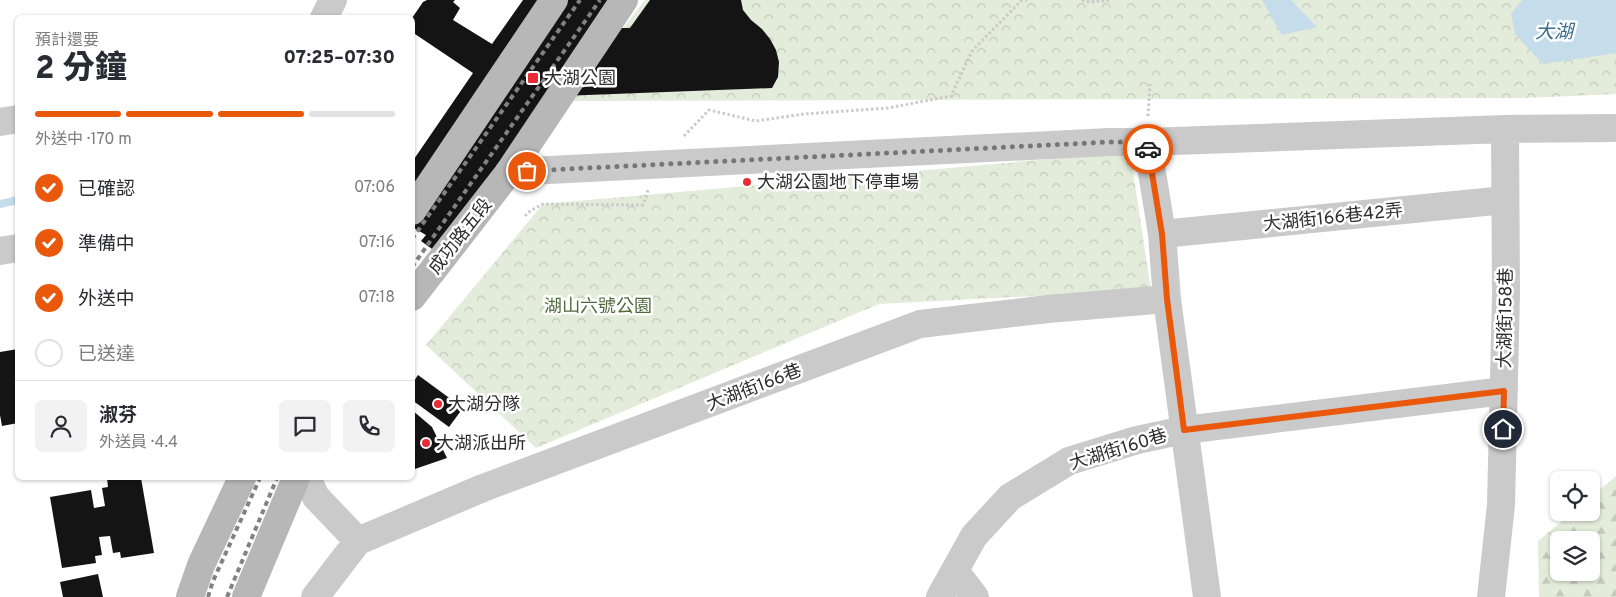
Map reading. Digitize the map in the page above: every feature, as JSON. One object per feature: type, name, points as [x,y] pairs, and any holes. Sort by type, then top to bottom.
[{"type":"main road","points":[[415,203],[421,186],[554,0]]},
{"type":"main road","name":"成功路五段","points":[[415,294],[509,172],[624,0]]},
{"type":"main road","points":[[190,597],[201,565],[241,480]]},
{"type":"main road","points":[[246,597],[295,480]]},
{"type":"street","points":[[326,15],[333,0]]},
{"type":"street","points":[[0,122],[15,120]]},
{"type":"street","points":[[509,172],[1109,142],[1505,128],[1616,128]]},
{"type":"street","name":"大湖街158巷","points":[[1491,597],[1501,505],[1506,294],[1505,128]]},
{"type":"street","points":[[1147,142],[1162,234],[1167,299],[1207,597]]},
{"type":"street","name":"大湖街166巷42弄","points":[[1162,234],[1505,200]]},
{"type":"street","points":[[0,251],[15,248]]},
{"type":"street","name":"大湖街166巷","points":[[358,541],[483,488],[920,324],[1048,309],[1167,299]]},
{"type":"street","name":"大湖街160巷","points":[[940,597],[974,536],[1010,497],[1069,462],[1138,440],[1184,430],[1504,391]]},
{"type":"street","points":[[308,480],[316,497],[358,541],[314,597]]},
{"type":"street","points":[[956,571],[975,597]]},
{"type":"path","points":[[525,216],[543,204],[643,204],[656,165],[709,110],[756,121],[804,114],[888,108],[951,96],[972,51],[1021,1],[1027,0]]},
{"type":"path","points":[[1082,0],[1090,2],[1111,0]]},
{"type":"path","points":[[1147,142],[1150,84]]},
{"type":"green space","name":"大湖公園","points":[[645,0],[1616,0],[1616,94],[1524,98],[573,101],[620,32]]},
{"type":"green space","name":"湖山六號公園","points":[[1130,152],[1151,290],[879,304],[536,448],[426,345],[543,204]]},
{"type":"green space","points":[[1616,476],[1616,597],[1539,597],[1538,541],[1550,531],[1550,581],[1600,581],[1600,531],[1550,531],[1562,521],[1600,521],[1600,489]]},
{"type":"water","points":[[1262,0],[1291,0],[1317,27],[1282,35]]},
{"type":"water","name":"大湖","points":[[1522,0],[1616,0],[1616,53],[1543,64],[1515,34],[1511,14]]},
{"type":"building","points":[[427,0],[455,0],[453,2],[460,8],[453,20],[492,44],[523,0],[625,0],[615,28],[630,28],[650,0],[741,0],[743,10],[762,29],[776,50],[779,62],[778,77],[772,88],[561,96],[439,254],[421,241],[426,235],[415,229],[415,158],[473,73],[415,34],[414,15],[423,2]]},
{"type":"building","points":[[15,350],[15,424],[2,426],[0,415],[0,352]]},
{"type":"building","name":"大湖分隊","points":[[418,375],[463,408],[449,427],[415,402],[415,380]]},
{"type":"building","name":"大湖派出所","points":[[415,413],[432,427],[447,458],[415,469]]},
{"type":"building","points":[[107,480],[141,480],[154,553],[121,558],[120,552],[113,553],[110,536],[99,537],[102,555],[95,556],[96,563],[62,568],[50,497],[91,490],[94,508],[105,506],[102,488],[108,487]]},
{"type":"building","points":[[98,574],[103,597],[63,597],[60,582]]},
{"type":"waterway","points":[[0,204],[15,201]]},
{"type":"railway","points":[[415,235],[580,0]]},
{"type":"railway","points":[[415,263],[600,0]]},
{"type":"railway","points":[[208,597],[213,581],[259,480]]},
{"type":"railway","points":[[227,597],[276,480]]},
{"type":"way so far","points":[[527,171],[1109,142],[1147,142],[1148,149]]},
{"type":"place","name":"大湖公園","points":[[533,78]]},
{"type":"place","name":"大湖公園地下停車場","points":[[747,182]]},
{"type":"place","name":"大湖分隊","points":[[438,404]]},
{"type":"place","name":"大湖派出所","points":[[426,443]]},
{"type":"route","points":[[1148,149],[1162,234],[1167,299],[1184,430],[1504,391],[1503,429]]}]
